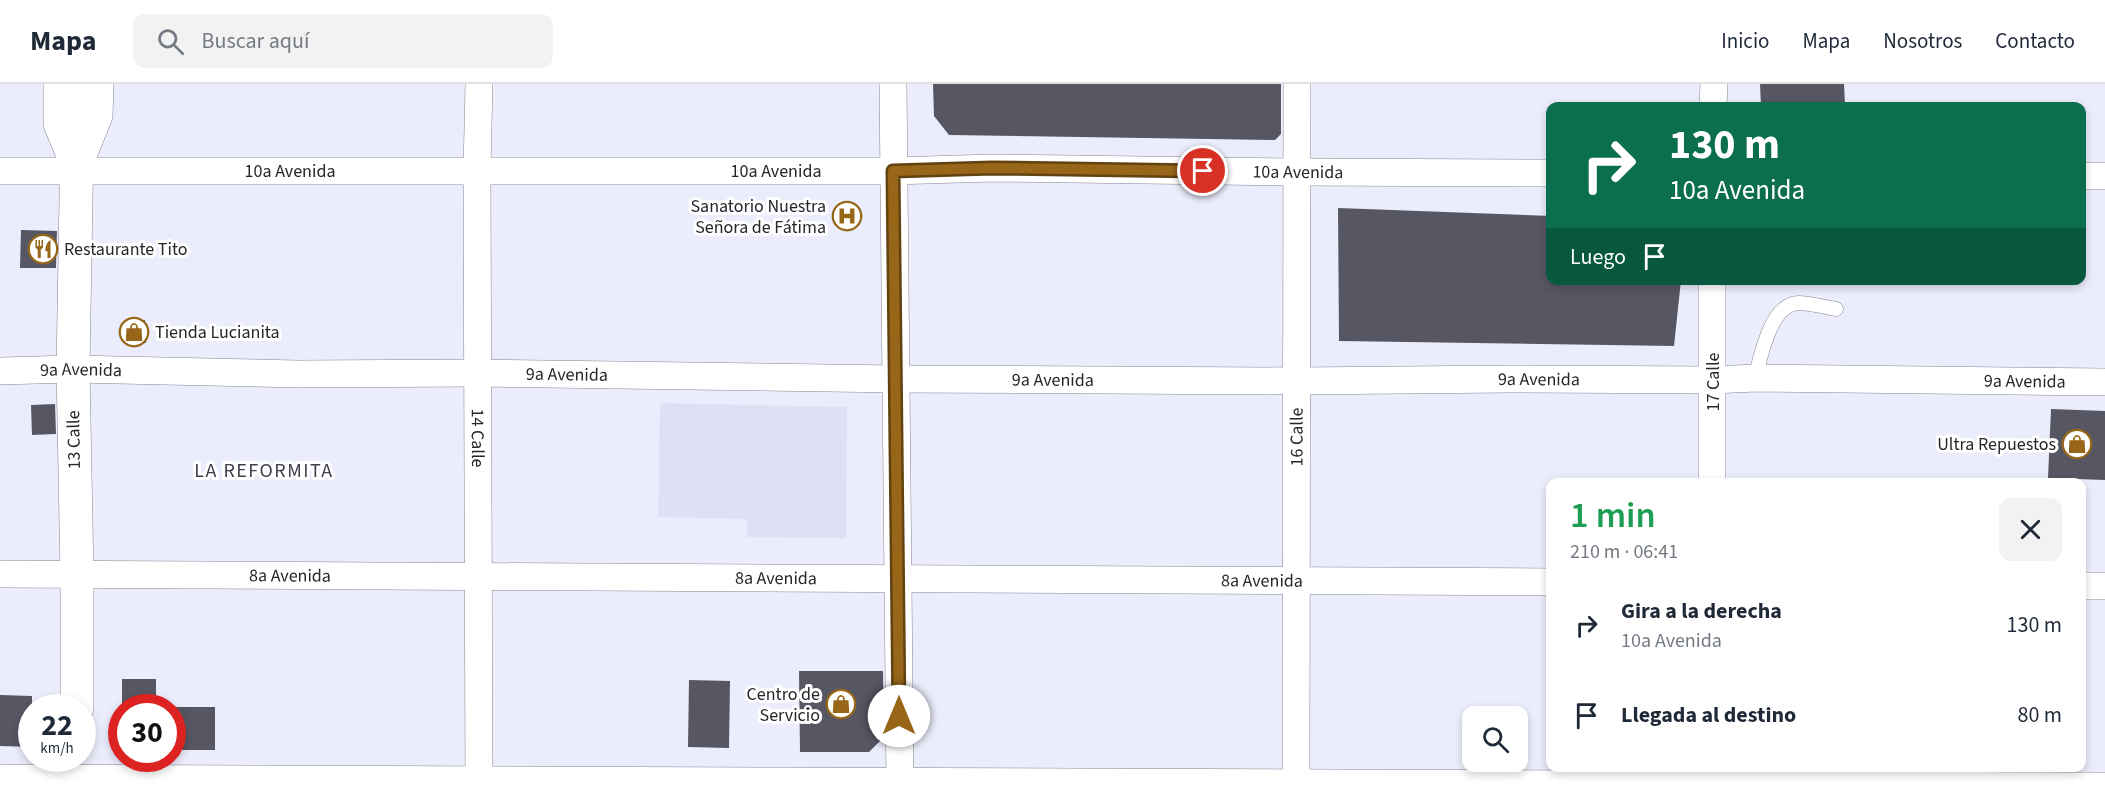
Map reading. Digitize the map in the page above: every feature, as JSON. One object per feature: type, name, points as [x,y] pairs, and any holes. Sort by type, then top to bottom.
[{"type":"main road","name":"13 Calle","points":[[77,694],[73,369],[78,84]]},
{"type":"main road","points":[[0,781],[77,777],[479,787],[900,784],[1296,788],[1710,782],[2105,789]]},
{"type":"street","name":"13 Calle","points":[[57,84],[57,124],[76,172]]},
{"type":"street","name":"13 Calle","points":[[76,172],[99,116],[100,84]]},
{"type":"street","name":"14 Calle","points":[[479,84],[477,171],[479,787]]},
{"type":"street","points":[[893,84],[900,784]]},
{"type":"street","name":"16 Calle","points":[[1296,788],[1297,84]]},
{"type":"street","points":[[1713,102],[1714,84]]},
{"type":"street","name":"10a Avenida","points":[[0,171],[893,171],[992,168],[1546,173]]},
{"type":"street","points":[[2086,176],[2105,176]]},
{"type":"street","name":"17 Calle","points":[[1712,285],[1712,478]]},
{"type":"street","name":"9a Avenida","points":[[0,371],[73,369],[298,374],[478,373],[896,379],[1297,381],[1755,378],[2105,382]]},
{"type":"street","name":"8a Avenida","points":[[0,574],[1546,582]]},
{"type":"street","points":[[2086,586],[2105,586]]},
{"type":"lane","points":[[1755,378],[1766,337],[1780,312],[1797,303],[1836,309]]},
{"type":"shaded area","points":[[660,403],[847,407],[846,538],[747,537],[747,519],[658,517]]},
{"type":"building","points":[[933,84],[1281,84],[1281,134],[1275,140],[949,135],[934,116]]},
{"type":"building","points":[[1760,84],[1844,84],[1845,102],[1761,102]]},
{"type":"building","points":[[1338,208],[1546,216],[1546,285],[1680,285],[1674,346],[1339,341]]},
{"type":"building","name":"Restaurante Tito","points":[[21,230],[57,231],[56,268],[20,268]]},
{"type":"building","name":"Tienda Lucianita","points":[[145,320],[146,343],[124,344],[123,322]]},
{"type":"building","points":[[55,404],[56,434],[32,435],[31,405]]},
{"type":"building","name":"Ultra Repuestos","points":[[2051,409],[2105,411],[2105,480],[2048,478]]},
{"type":"building","name":"Centro de Servicio","points":[[799,671],[883,671],[884,737],[869,752],[800,752]]},
{"type":"building","points":[[122,679],[156,679],[156,694],[122,694]]},
{"type":"building","points":[[689,680],[730,681],[729,748],[688,747]]},
{"type":"building","points":[[0,695],[18,696],[18,747],[0,746]]},
{"type":"building","points":[[186,707],[215,707],[215,750],[186,750]]},
{"type":"place","name":"Sanatorio Nuestra Señora de Fátima","points":[[847,216]]},
{"type":"place","name":"Restaurante Tito","points":[[43,249]]},
{"type":"place","name":"Tienda Lucianita","points":[[134,332]]},
{"type":"place","name":"Ultra Repuestos","points":[[2077,444]]},
{"type":"place","name":"Centro de Servicio","points":[[841,704]]},
{"type":"district","name":"LA REFORMITA","points":[[264,471]]},
{"type":"route","points":[[899,716],[893,171],[992,168],[1203,171]]}]
